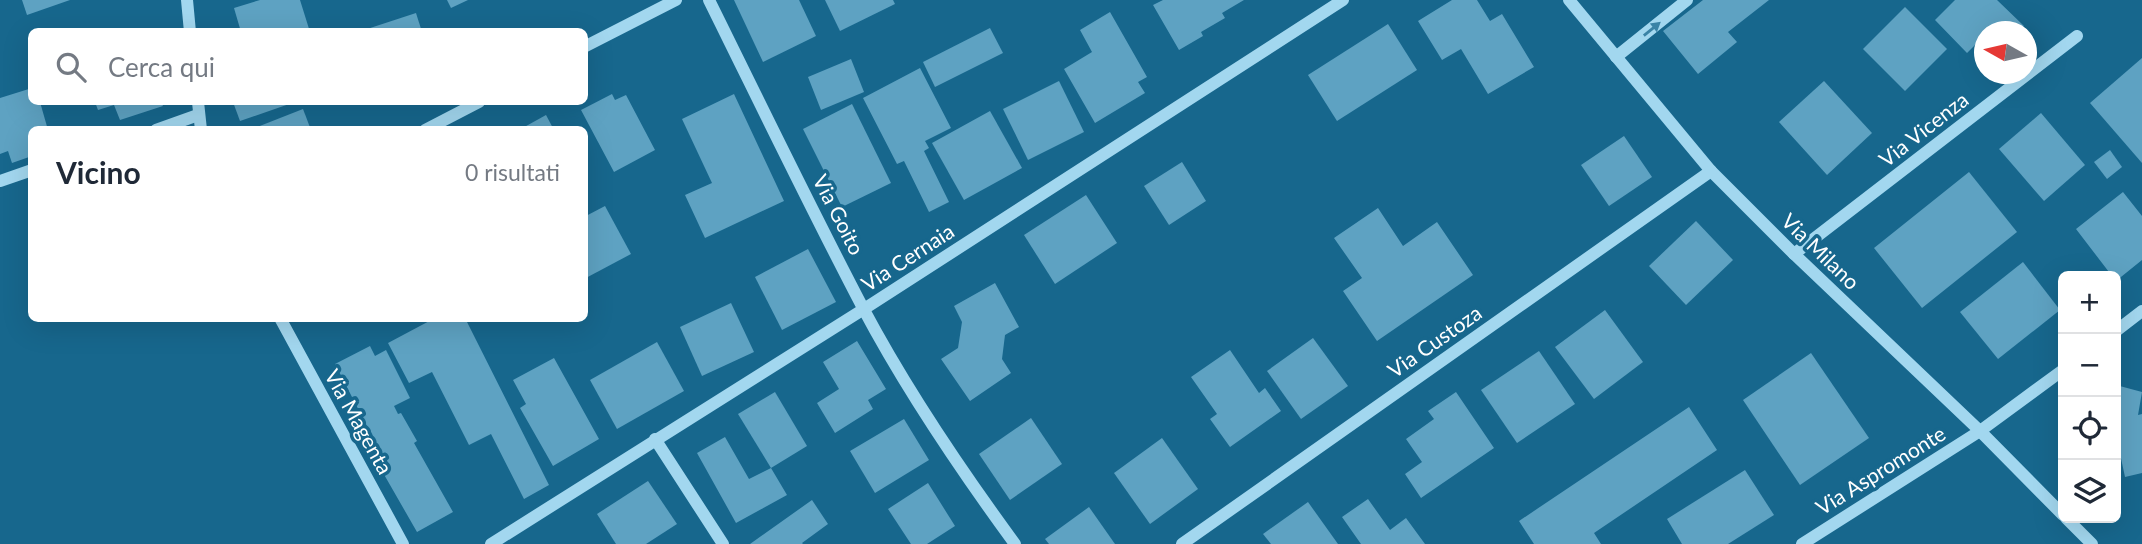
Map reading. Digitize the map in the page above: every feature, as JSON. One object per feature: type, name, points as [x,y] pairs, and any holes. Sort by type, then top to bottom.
[{"type":"street","points":[[187,0],[190,28]]},
{"type":"street","points":[[588,45],[676,0]]},
{"type":"street","name":"Via Goito","points":[[709,0],[864,309],[907,385],[955,461],[1015,544]]},
{"type":"street","name":"Via Cernaia","points":[[491,544],[864,309],[1343,0]]},
{"type":"street","name":"Via Milano","points":[[1569,0],[1711,171],[2058,509]]},
{"type":"street","points":[[1616,57],[1687,0]]},
{"type":"street","name":"Via Vicenza","points":[[1794,254],[2077,36]]},
{"type":"street","points":[[198,105],[200,126]]},
{"type":"street","points":[[433,126],[473,105]]},
{"type":"street","points":[[167,126],[198,115]]},
{"type":"street","points":[[0,181],[28,171]]},
{"type":"street","name":"Via Custoza","points":[[1182,544],[1711,171]]},
{"type":"street","points":[[2121,327],[2142,311]]},
{"type":"street","name":"Via Magenta","points":[[282,322],[403,544]]},
{"type":"street","name":"Via Aspromonte","points":[[1802,544],[1980,431],[2058,374]]},
{"type":"street","points":[[655,439],[723,544]]},
{"type":"street","name":"Via Milano","points":[[2072,523],[2092,544]]},
{"type":"building","points":[[22,0],[70,0],[27,15]]},
{"type":"building","points":[[260,0],[300,0],[309,28],[240,28],[234,8]]},
{"type":"building","points":[[447,0],[468,0],[451,8]]},
{"type":"building","points":[[734,0],[799,0],[816,36],[763,62]]},
{"type":"building","points":[[825,0],[893,0],[895,4],[840,31]]},
{"type":"building","points":[[1163,0],[1244,0],[1222,13],[1225,18],[1201,32],[1203,36],[1179,50],[1153,5]]},
{"type":"building","points":[[1452,0],[1477,0],[1490,21],[1502,14],[1534,67],[1488,94],[1461,49],[1442,60],[1418,21]]},
{"type":"building","points":[[1703,0],[1769,0],[1728,32],[1737,42],[1698,74],[1663,31]]},
{"type":"building","points":[[1955,0],[1997,0],[2019,21],[1974,21],[1974,46],[1967,53],[1935,20]]},
{"type":"building","points":[[1905,7],[1947,49],[1905,91],[1863,49]]},
{"type":"building","points":[[1110,12],[1147,77],[1138,82],[1145,93],[1095,123],[1064,69],[1092,52],[1080,30]]},
{"type":"building","points":[[416,13],[421,28],[370,28]]},
{"type":"building","points":[[1388,24],[1417,70],[1337,121],[1308,75]]},
{"type":"building","points":[[990,28],[1003,53],[935,87],[923,62]]},
{"type":"building","points":[[2142,58],[2142,163],[2090,103]]},
{"type":"building","points":[[851,59],[864,92],[821,110],[808,77]]},
{"type":"building","points":[[920,68],[951,128],[925,141],[929,148],[924,151],[949,202],[929,212],[904,161],[897,164],[863,98]]},
{"type":"building","points":[[1059,81],[1084,132],[1028,160],[1003,109]]},
{"type":"building","points":[[1824,81],[1872,133],[1827,175],[1779,122]]},
{"type":"building","points":[[28,89],[28,105],[41,105],[47,126],[28,126],[28,157],[12,163],[8,151],[0,154],[0,98]]},
{"type":"building","points":[[612,94],[615,100],[626,95],[655,150],[614,172],[581,110]]},
{"type":"building","points":[[734,94],[784,201],[705,238],[685,195],[712,183],[682,119]]},
{"type":"building","points":[[852,104],[891,183],[842,207],[803,129]]},
{"type":"building","points":[[96,105],[114,105],[98,110]]},
{"type":"building","points":[[114,105],[163,106],[120,120]]},
{"type":"building","points":[[234,105],[286,105],[240,121]]},
{"type":"building","points":[[303,109],[309,126],[260,126]]},
{"type":"building","points":[[990,111],[1022,168],[964,200],[932,143]]},
{"type":"building","points":[[2041,113],[2085,165],[2044,201],[1999,149]]},
{"type":"building","points":[[546,115],[552,126],[526,126]]},
{"type":"building","points":[[1624,136],[1652,177],[1609,206],[1581,165]]},
{"type":"building","points":[[2110,150],[2122,167],[2107,179],[2094,162]]},
{"type":"building","points":[[1182,162],[1206,201],[1169,225],[1144,186]]},
{"type":"building","points":[[1969,172],[2017,232],[1922,308],[1874,248]]},
{"type":"building","points":[[2123,192],[2142,216],[2142,260],[2121,277],[2121,271],[2108,271],[2076,229]]},
{"type":"building","points":[[1086,195],[1117,243],[1055,284],[1024,235]]},
{"type":"building","points":[[605,206],[631,254],[588,277],[588,215]]},
{"type":"building","points":[[1378,208],[1403,246],[1437,222],[1473,275],[1377,341],[1343,291],[1362,278],[1334,238]]},
{"type":"building","points":[[1696,221],[1733,260],[1686,305],[1649,266]]},
{"type":"building","points":[[808,249],[836,302],[782,330],[755,277]]},
{"type":"building","points":[[2023,262],[2058,307],[2058,312],[1998,359],[1960,312]]},
{"type":"building","points":[[995,283],[1019,327],[1005,335],[1002,359],[1011,373],[970,401],[941,359],[958,348],[962,322],[954,306]]},
{"type":"building","points":[[731,303],[754,352],[702,376],[680,327]]},
{"type":"building","points":[[1605,310],[1643,362],[1594,399],[1555,347]]},
{"type":"building","points":[[427,322],[467,322],[549,485],[524,499],[491,434],[469,445],[432,372],[409,383],[388,343]]},
{"type":"building","points":[[1313,338],[1348,386],[1301,419],[1267,371]]},
{"type":"building","points":[[857,341],[886,389],[868,400],[873,409],[835,433],[817,403],[839,389],[823,362]]},
{"type":"building","points":[[657,342],[684,391],[617,429],[590,380]]},
{"type":"building","points":[[370,346],[375,356],[386,350],[410,398],[394,406],[417,441],[414,443],[453,512],[417,532],[378,464],[382,461],[366,432],[369,430],[335,364]]},
{"type":"building","points":[[1230,350],[1259,393],[1265,388],[1281,411],[1230,447],[1210,419],[1217,414],[1191,377]]},
{"type":"building","points":[[1539,351],[1575,404],[1517,443],[1481,390]]},
{"type":"building","points":[[1811,353],[1869,438],[1800,485],[1743,400]]},
{"type":"building","points":[[554,358],[599,439],[553,466],[520,408],[526,404],[513,380]]},
{"type":"building","points":[[2121,386],[2142,392],[2138,415],[2142,414],[2142,473],[2125,477],[2121,458]]},
{"type":"building","points":[[775,392],[807,446],[771,468],[738,414]]},
{"type":"building","points":[[1456,392],[1494,448],[1421,498],[1405,474],[1422,462],[1406,439],[1434,419],[1428,411]]},
{"type":"building","points":[[1689,407],[1717,450],[1594,533],[1601,544],[1534,544],[1519,521]]},
{"type":"building","points":[[1031,418],[1062,464],[1010,500],[979,454]]},
{"type":"building","points":[[904,419],[929,460],[875,493],[850,451]]},
{"type":"building","points":[[725,437],[749,479],[771,468],[787,495],[736,523],[697,453]]},
{"type":"building","points":[[1162,438],[1198,489],[1150,524],[1114,473]]},
{"type":"building","points":[[1745,470],[1774,515],[1728,544],[1682,544],[1667,519]]},
{"type":"building","points":[[648,481],[677,524],[646,544],[616,544],[597,514]]},
{"type":"building","points":[[928,483],[955,526],[927,544],[911,544],[888,509]]},
{"type":"building","points":[[1368,499],[1390,530],[1406,518],[1425,544],[1361,544],[1342,517]]},
{"type":"building","points":[[812,500],[828,524],[803,544],[750,544]]},
{"type":"building","points":[[1308,502],[1338,544],[1271,544],[1263,534]]},
{"type":"building","points":[[1089,507],[1115,544],[1049,544],[1045,539]]}]
